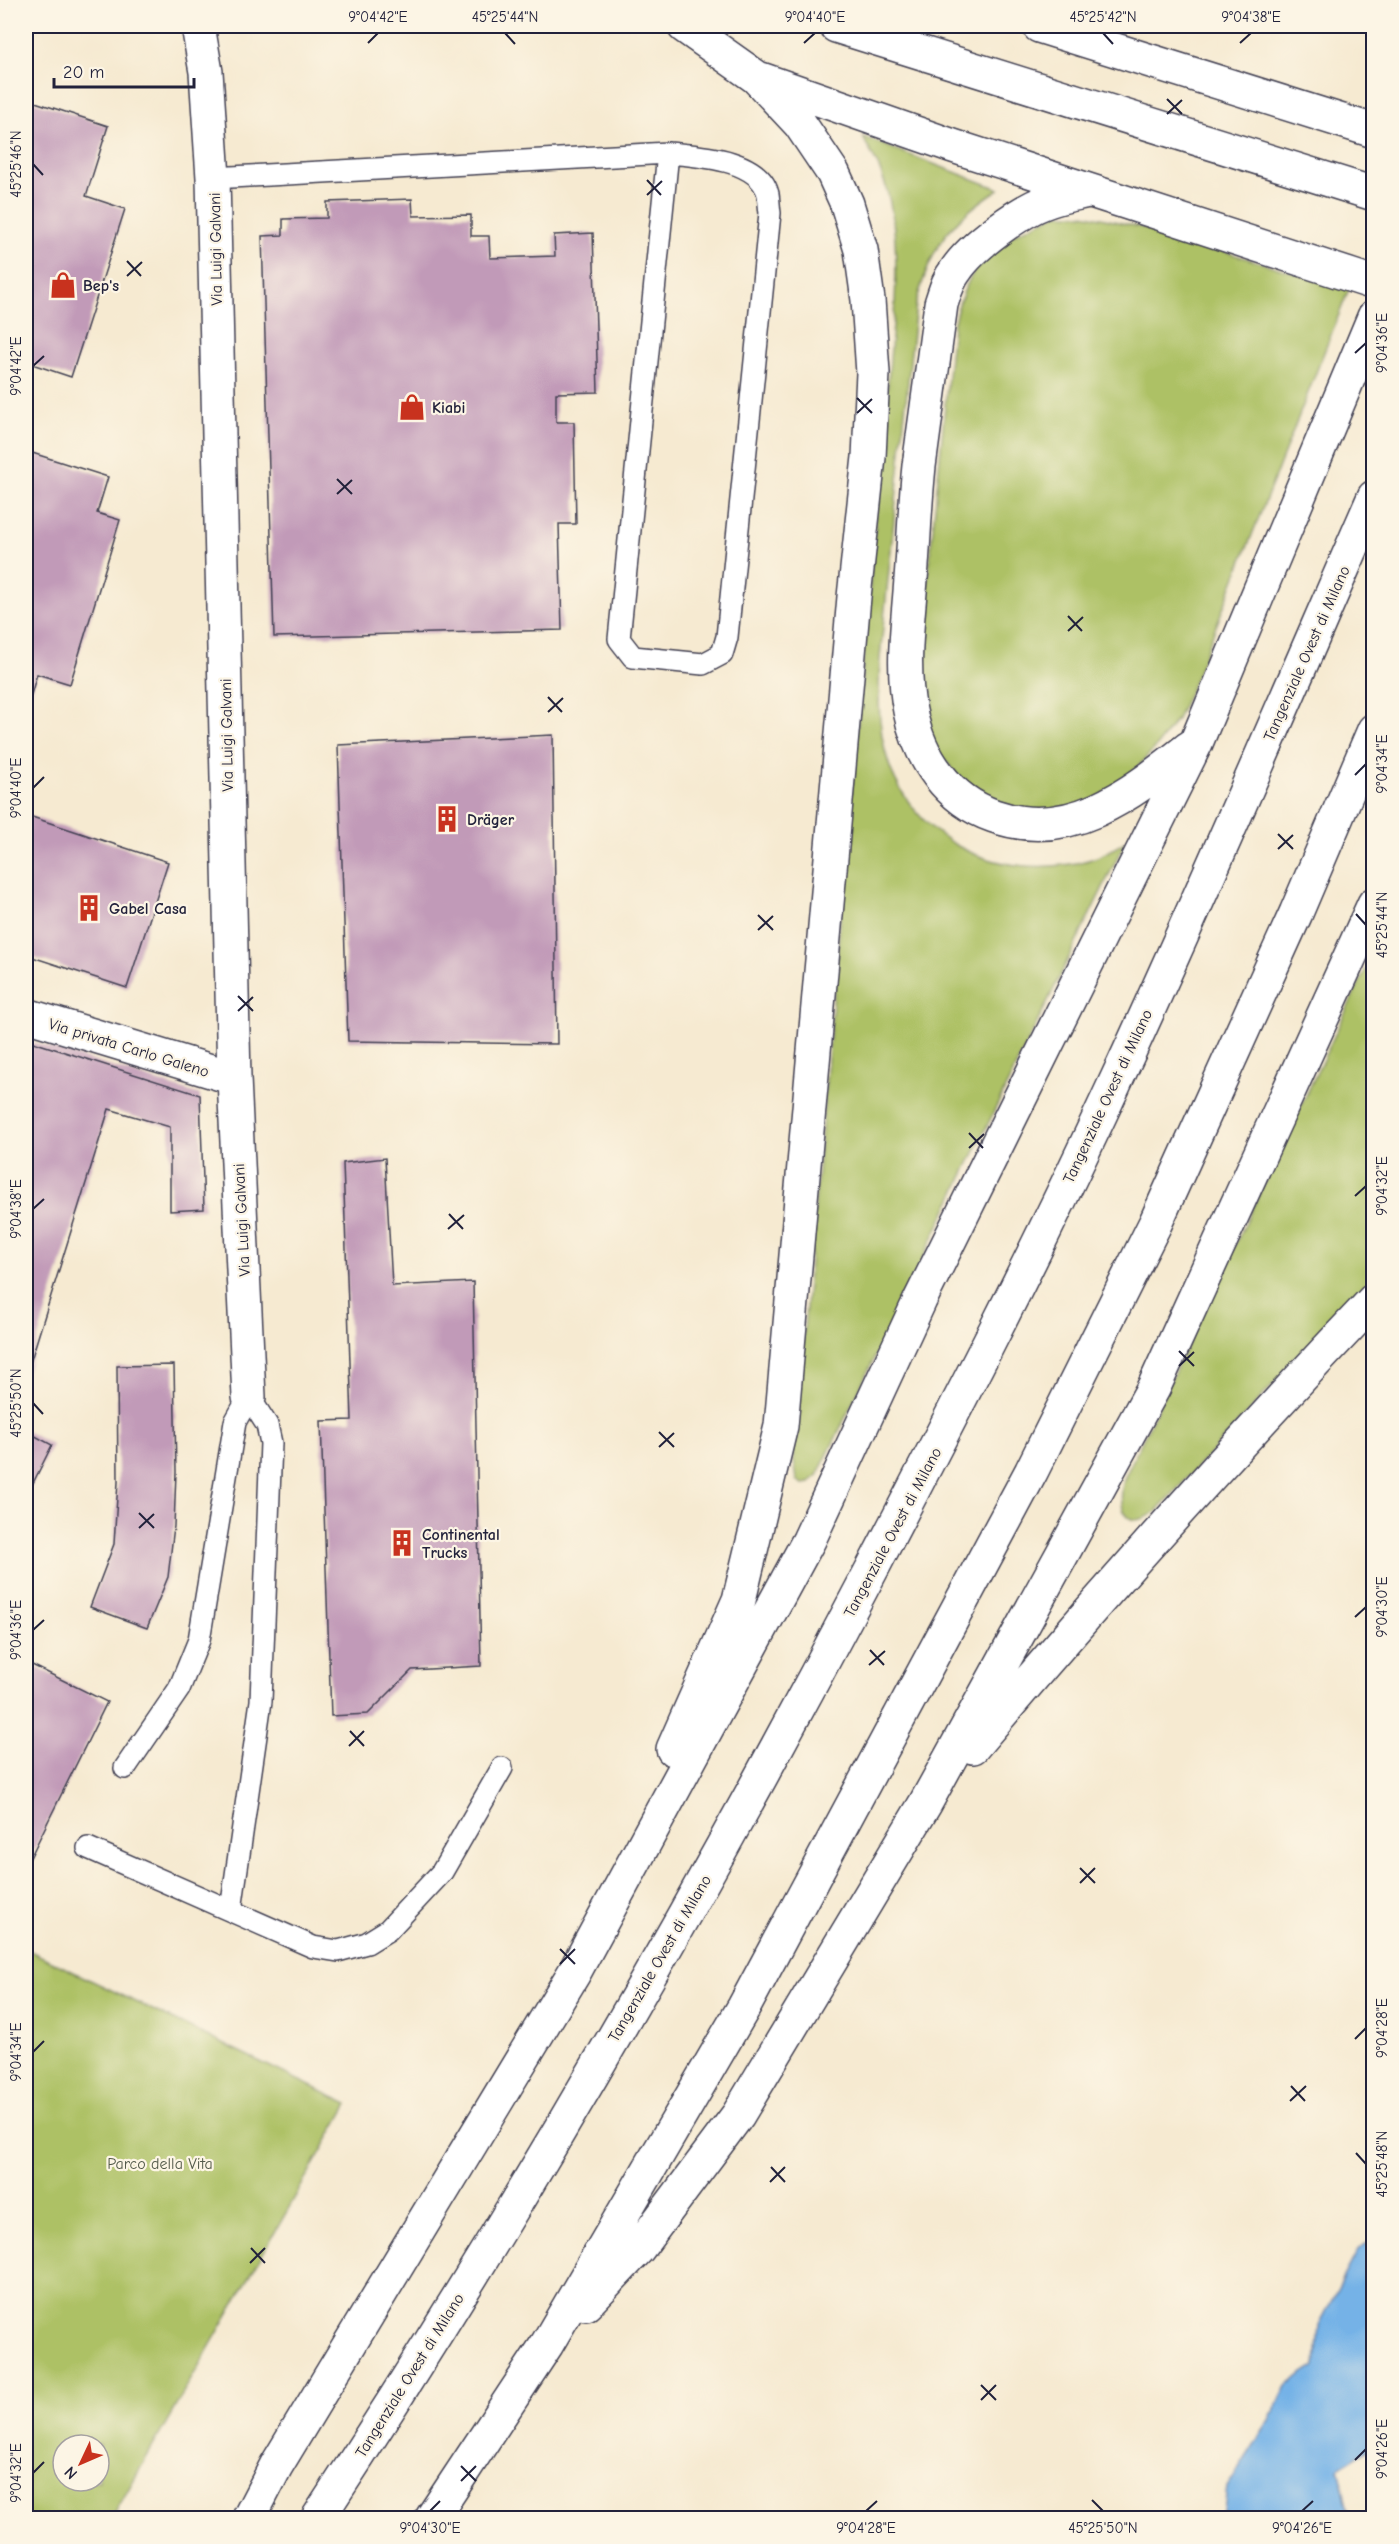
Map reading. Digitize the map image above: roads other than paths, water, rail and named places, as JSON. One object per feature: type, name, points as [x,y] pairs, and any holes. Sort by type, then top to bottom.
[{"type":"main road","name":"Via Luigi Galvani","points":[[198,26],[206,72],[213,178],[234,1078],[249,1397]]},
{"type":"main road","name":"Via Luigi Galvani","points":[[206,72],[221,26]]},
{"type":"main road","points":[[573,1972],[739,1600],[781,1426],[854,597],[869,457],[873,373],[865,276],[861,250],[848,204],[813,140],[756,77],[684,26]]},
{"type":"main road","points":[[836,26],[1374,194]]},
{"type":"main road","points":[[1039,26],[1374,131]]},
{"type":"main road","points":[[756,77],[1089,191],[1374,283]]},
{"type":"main road","points":[[1089,191],[1047,201],[987,238],[955,270],[946,287],[919,468],[905,673],[910,713],[925,755],[947,786],[960,798],[988,814],[1011,822],[1032,824],[1075,819],[1098,810],[1143,784],[1196,743]]},
{"type":"main road","points":[[249,2518],[276,2466],[573,1972],[808,1540],[920,1300],[1196,743],[1374,317]]},
{"type":"main road","name":"Tangenziale Ovest di Milano","points":[[318,2518],[506,2219],[655,1968],[806,1695],[931,1457],[1112,1089],[1215,862],[1374,497]]},
{"type":"main road","points":[[432,2518],[547,2344],[744,2007],[1031,1472],[1160,1213],[1296,913],[1374,730]]},
{"type":"main road","points":[[547,2344],[638,2249],[738,2115],[925,1804],[1154,1387],[1374,904]]},
{"type":"main road","name":"Via privata Carlo Galeno","points":[[26,1015],[234,1078]]},
{"type":"main road","points":[[925,1804],[1065,1638],[1227,1455],[1374,1300]]},
{"type":"lane","points":[[213,178],[668,153],[727,160],[756,175],[768,192],[770,213],[727,637],[722,654],[703,664],[633,657],[619,639],[668,153]]},
{"type":"lane","points":[[125,1768],[179,1689],[199,1640],[235,1422],[249,1397],[267,1425],[271,1443],[261,1701],[231,1910]]},
{"type":"lane","points":[[88,1848],[313,1947],[338,1950],[367,1943],[388,1930],[442,1872],[502,1767]]},
{"type":"water","points":[[1373,2238],[1373,2446],[1338,2468],[1349,2513],[1345,2518],[1223,2518],[1227,2487],[1270,2420],[1286,2385],[1316,2365],[1319,2325],[1358,2250]]},
{"type":"place","name":"Bep's","points":[[63,285]]},
{"type":"place","name":"Kiabi","points":[[412,407]]},
{"type":"place","name":"Dräger","points":[[447,819]]},
{"type":"place","name":"Gabel Casa","points":[[89,908]]},
{"type":"place","name":"Continental Trucks","points":[[402,1543]]},
{"type":"park label","name":"Parco della Vita","points":[[160,2163]]}]
